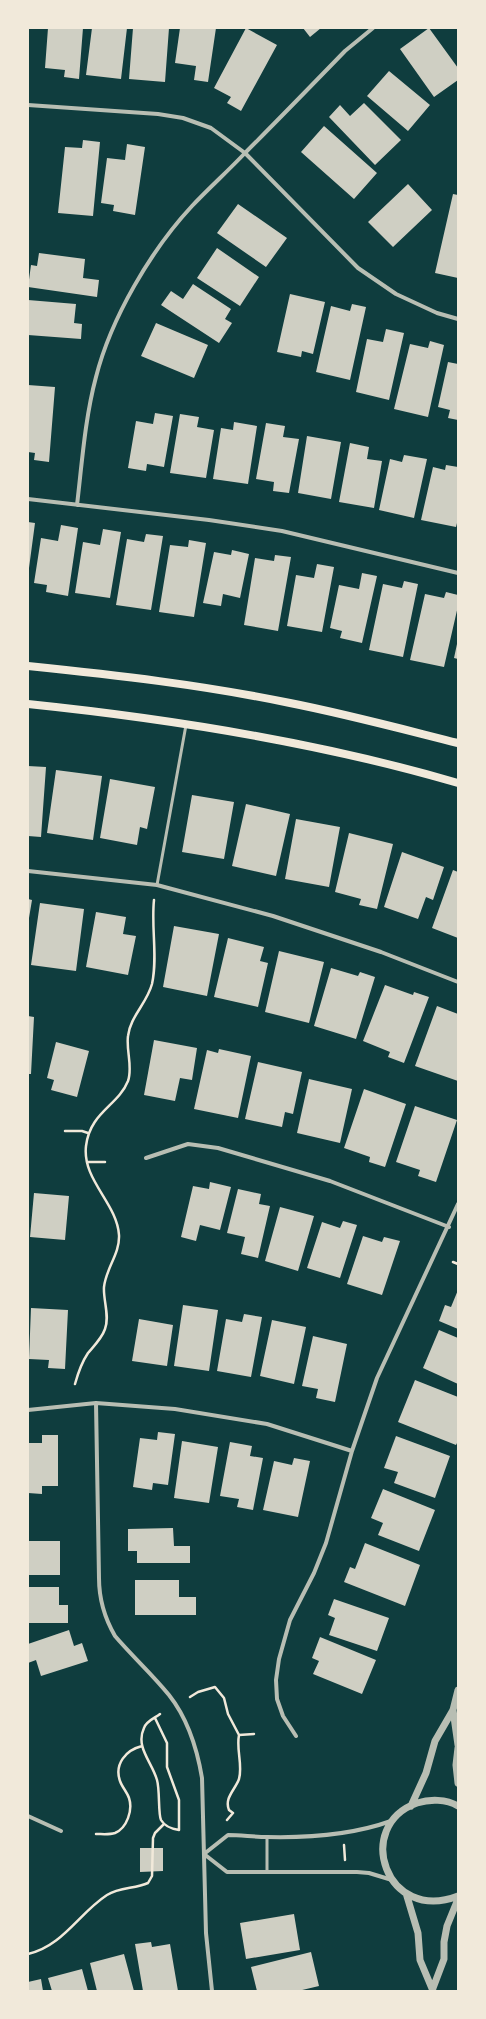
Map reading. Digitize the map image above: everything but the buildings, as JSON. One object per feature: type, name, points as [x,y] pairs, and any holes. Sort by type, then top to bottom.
[{"type":"main road","points":[[28,666],[105,674],[227,692],[347,715],[458,743]]},
{"type":"main road","points":[[28,704],[186,724],[273,738],[389,764],[458,783]]},
{"type":"street","points":[[77,506],[88,416],[96,376],[111,335],[147,264],[166,237],[192,207],[345,51],[373,28]]},
{"type":"street","points":[[28,105],[158,114],[183,118],[211,128],[245,153],[358,268],[396,294],[436,313],[458,319]]},
{"type":"street","points":[[28,499],[77,506],[209,520],[282,531],[458,573]]},
{"type":"street","points":[[28,871],[157,885],[274,916],[381,952],[458,982]]},
{"type":"street","points":[[146,1158],[188,1144],[218,1148],[330,1181],[449,1227]]},
{"type":"street","points":[[296,1736],[283,1716],[277,1698],[276,1680],[279,1659],[290,1620],[314,1573],[326,1543],[352,1452],[378,1378],[449,1227],[458,1204]]},
{"type":"street","points":[[28,1410],[96,1402],[175,1409],[267,1424],[352,1452]]},
{"type":"street","points":[[96,1402],[98,1578],[101,1602],[109,1625],[115,1636],[170,1696],[191,1732],[198,1754],[202,1778],[206,1933],[212,1991]]},
{"type":"street","points":[[411,1806],[426,1773],[435,1741],[453,1710],[458,1690]]},
{"type":"street","points":[[453,1710],[458,1745]]},
{"type":"street","points":[[458,1748],[456,1765],[458,1783]]},
{"type":"street","points":[[458,1806],[444,1801],[433,1800],[411,1806],[401,1812],[393,1821],[386,1832],[383,1844],[383,1857],[386,1869],[392,1880],[406,1893],[426,1901],[437,1902],[458,1896]]},
{"type":"street","points":[[28,1816],[42,1821],[61,1831]]},
{"type":"street","points":[[204,1854],[228,1835],[267,1837],[329,1835],[356,1832],[393,1821]]},
{"type":"street","points":[[204,1854],[227,1872],[357,1872],[392,1880]]},
{"type":"street","points":[[406,1893],[416,1927],[420,1960],[433,1990]]},
{"type":"street","points":[[433,1990],[444,1959],[446,1926],[458,1899]]},
{"type":"lane","points":[[157,885],[186,724]]},
{"type":"lane","points":[[267,1837],[267,1872]]},
{"type":"path","points":[[75,1384],[87,1355],[105,1329],[107,1322],[104,1285],[119,1244],[118,1227],[95,1183],[87,1162],[86,1147],[88,1133],[100,1115],[120,1093],[128,1080],[130,1071],[128,1035],[131,1024],[148,996],[152,984],[155,953],[154,900]]},
{"type":"path","points":[[65,1132],[82,1131],[88,1133]]},
{"type":"path","points":[[87,1162],[105,1162]]},
{"type":"path","points":[[453,1262],[458,1264]]},
{"type":"path","points":[[190,1697],[198,1692],[215,1687],[224,1698],[228,1714],[239,1735],[239,1779],[227,1801],[229,1810],[233,1813],[227,1820]]},
{"type":"path","points":[[155,1718],[167,1743],[167,1767],[179,1800],[179,1830],[168,1828],[164,1824],[160,1814],[161,1806],[157,1780],[142,1746],[144,1727],[155,1718],[160,1714]]},
{"type":"path","points":[[239,1735],[254,1734]]},
{"type":"path","points":[[96,1834],[116,1832],[126,1823],[130,1806],[129,1798],[120,1782],[118,1770],[124,1756],[135,1748],[142,1746]]},
{"type":"path","points":[[28,1954],[41,1950],[61,1937],[106,1896],[124,1888],[148,1883],[152,1876],[153,1838],[159,1828],[164,1824]]},
{"type":"path","points":[[344,1844],[345,1861]]}]
